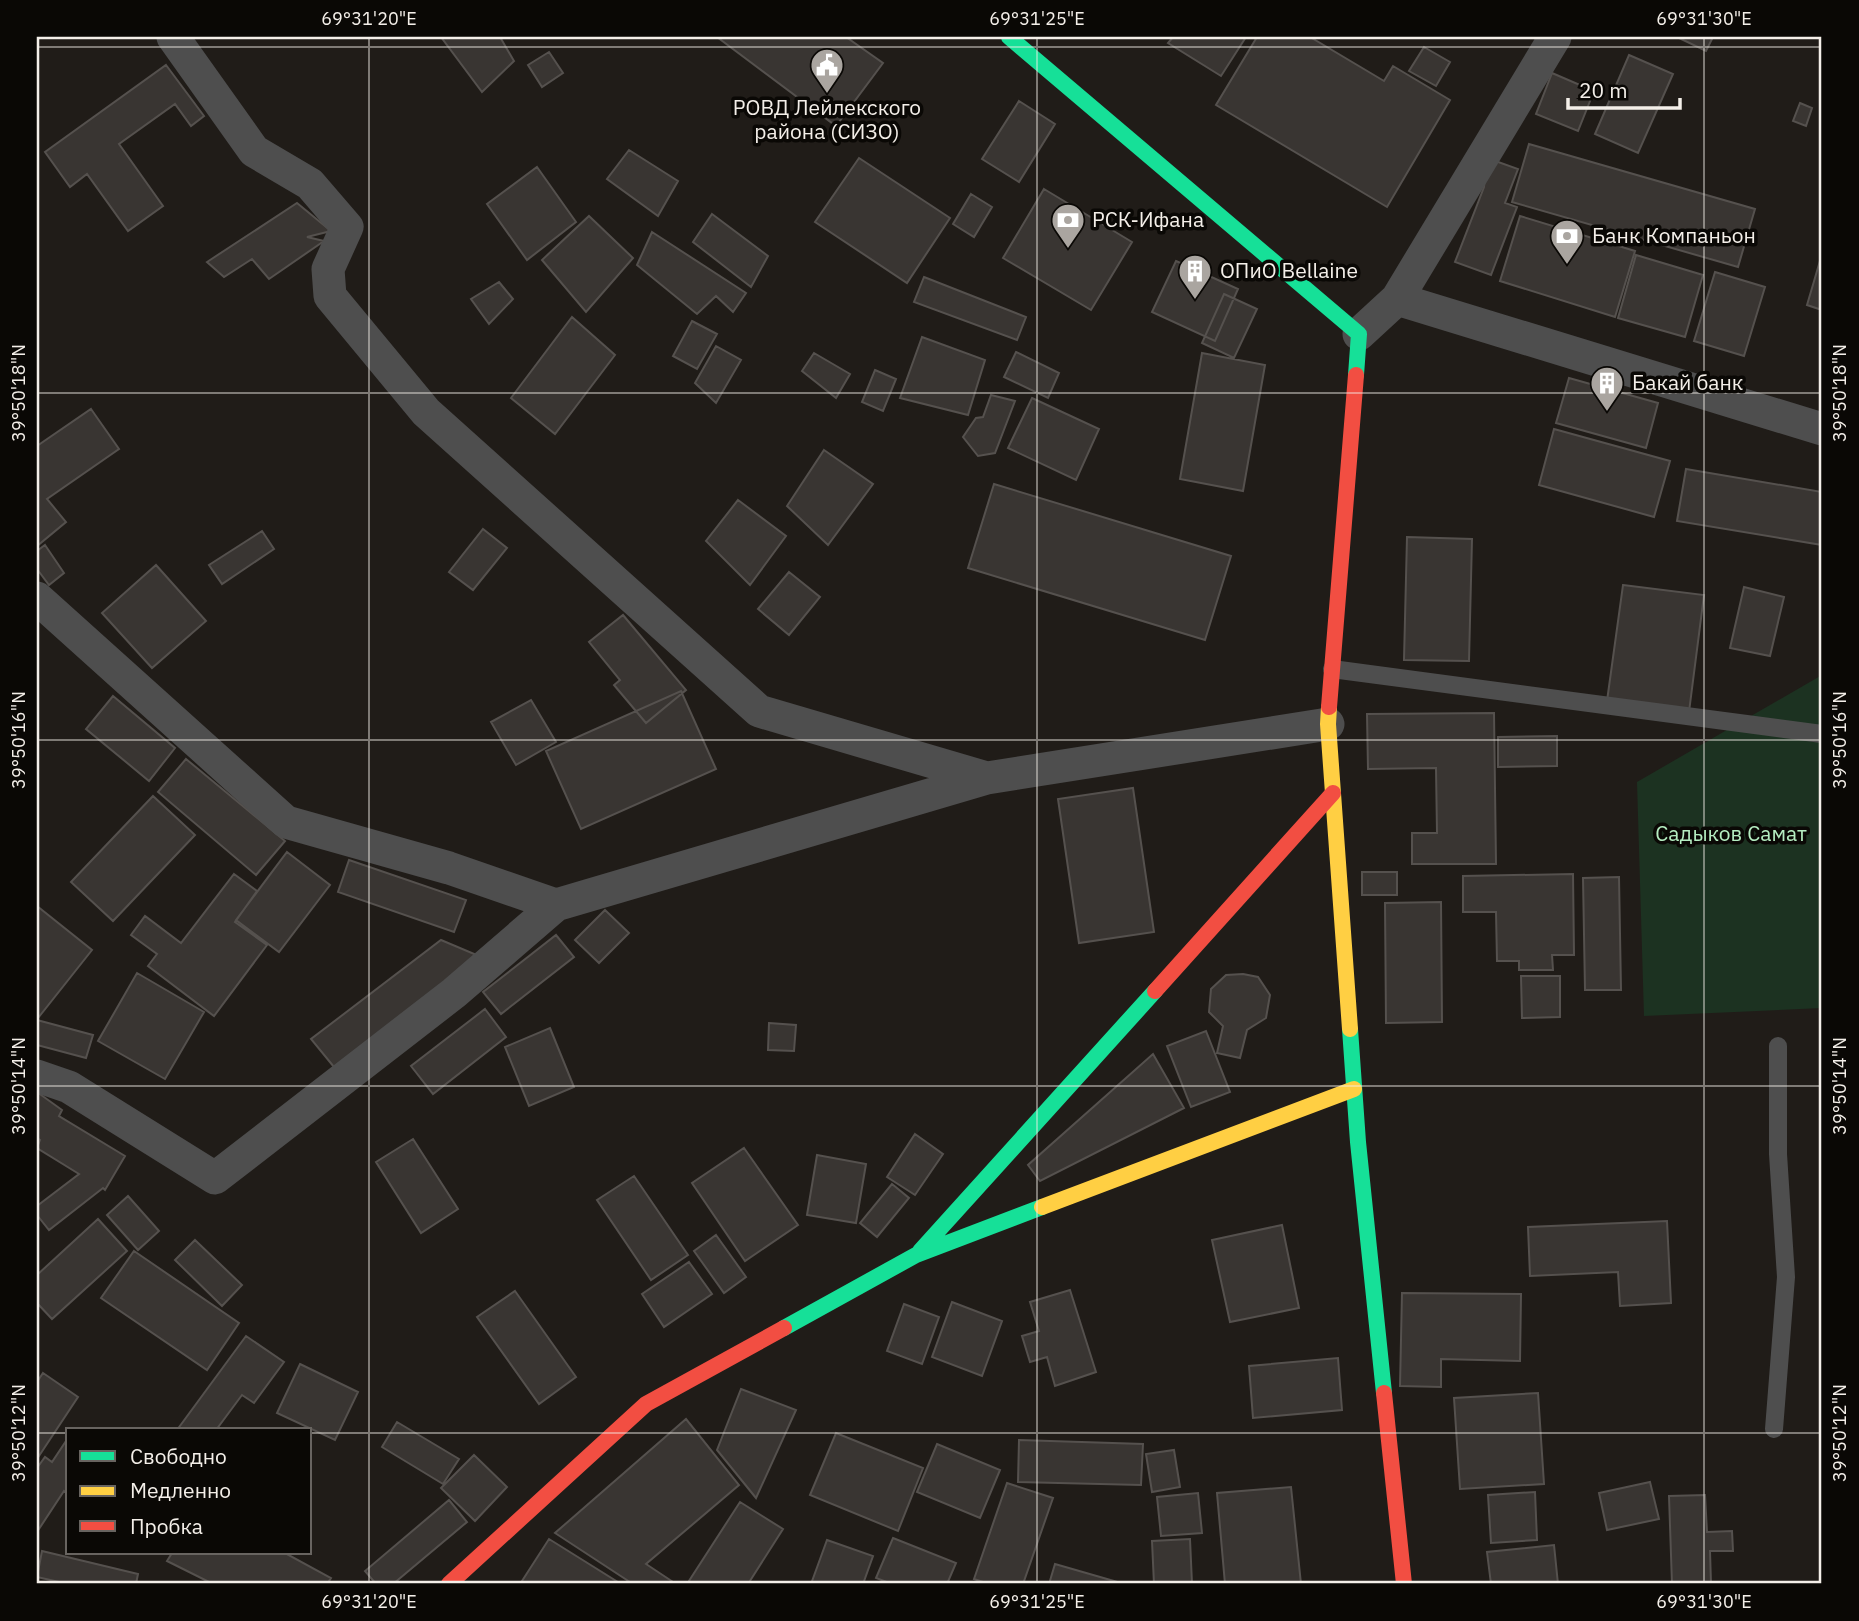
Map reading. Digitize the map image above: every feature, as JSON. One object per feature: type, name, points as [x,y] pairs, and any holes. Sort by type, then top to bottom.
[{"type":"street","points":[[173,37],[254,151],[310,184],[347,227],[328,269],[330,296],[437,421],[759,711],[986,778]]},
{"type":"street","points":[[1009,37],[1359,334]]},
{"type":"street","points":[[1404,1584],[1354,1089],[1328,724],[1359,334],[1397,299],[1555,37]]},
{"type":"street","points":[[1397,299],[1822,429]]},
{"type":"street","points":[[37,598],[286,822],[449,868],[556,905]]},
{"type":"street","points":[[37,1076],[69,1087],[215,1178],[454,993],[556,905],[986,778],[1328,724]]},
{"type":"street","points":[[916,1255],[1333,793]]},
{"type":"street","points":[[449,1584],[646,1404],[916,1255],[1354,1089]]},
{"type":"lane","points":[[1332,669],[1822,734]]},
{"type":"lane","points":[[1774,1429],[1786,1277],[1778,1154],[1778,1046]]},
{"type":"green space","name":"Садыков Самат","points":[[1822,675],[1822,1008],[1644,1016],[1637,782]]},
{"type":"building","points":[[441,37],[500,37],[514,61],[482,92]]},
{"type":"building","name":"РОВД Лейлекского района (СИЗО)","points":[[717,37],[846,37],[883,63],[836,126]]},
{"type":"building","points":[[1173,37],[1246,37],[1221,76],[1168,43]]},
{"type":"building","points":[[1257,37],[1310,37],[1384,81],[1393,66],[1450,100],[1387,207],[1216,105]]},
{"type":"building","points":[[1677,37],[1713,37],[1706,51]]},
{"type":"building","points":[[1424,47],[1450,62],[1436,86],[1409,71]]},
{"type":"building","points":[[549,52],[563,73],[542,87],[528,65]]},
{"type":"building","points":[[1629,55],[1673,74],[1638,153],[1595,134]]},
{"type":"building","points":[[166,65],[204,116],[191,126],[175,104],[119,144],[163,206],[128,231],[87,174],[70,187],[45,152]]},
{"type":"building","points":[[1552,73],[1594,91],[1578,131],[1536,114]]},
{"type":"building","points":[[1019,101],[1055,124],[1019,182],[982,159]]},
{"type":"building","points":[[1800,103],[1812,108],[1806,126],[1793,121]]},
{"type":"building","points":[[1529,144],[1755,209],[1738,267],[1512,202]]},
{"type":"building","points":[[629,150],[678,181],[658,216],[607,179]]},
{"type":"building","points":[[859,158],[950,218],[907,283],[815,222]]},
{"type":"building","points":[[1487,158],[1518,169],[1505,203],[1517,207],[1491,275],[1455,262],[1484,187]]},
{"type":"building","points":[[537,167],[576,222],[527,260],[487,204]]},
{"type":"building","name":"РСК-Ифана","points":[[1044,189],[1132,242],[1091,310],[1003,258]]},
{"type":"building","points":[[971,194],[992,207],[974,237],[953,224]]},
{"type":"building","points":[[297,203],[331,231],[307,237],[324,241],[269,279],[252,259],[224,277],[207,262]]},
{"type":"building","points":[[712,214],[768,256],[751,287],[693,242]]},
{"type":"building","points":[[589,216],[633,258],[586,312],[542,260]]},
{"type":"building","name":"Банк Компаньон","points":[[1520,216],[1635,251],[1615,317],[1500,281]]},
{"type":"building","points":[[652,232],[746,293],[733,312],[716,296],[697,314],[637,265]]},
{"type":"building","points":[[1822,254],[1822,310],[1807,305]]},
{"type":"building","points":[[1636,255],[1703,275],[1685,337],[1618,318]]},
{"type":"building","name":"ОПиО Bellaine","points":[[1176,261],[1238,289],[1215,341],[1152,312]]},
{"type":"building","points":[[1715,272],[1765,287],[1744,356],[1694,341]]},
{"type":"building","points":[[924,277],[1026,317],[1017,340],[914,302]]},
{"type":"building","points":[[499,282],[513,299],[489,324],[471,299]]},
{"type":"building","points":[[1224,294],[1257,309],[1234,358],[1202,343]]},
{"type":"building","points":[[572,317],[615,355],[555,434],[511,398]]},
{"type":"building","points":[[692,321],[717,334],[697,369],[673,356]]},
{"type":"building","points":[[922,337],[985,360],[968,415],[900,398]]},
{"type":"building","points":[[716,346],[741,360],[716,403],[695,383]]},
{"type":"building","points":[[1016,352],[1059,373],[1048,398],[1004,377]]},
{"type":"building","points":[[814,353],[850,374],[836,398],[802,371]]},
{"type":"building","points":[[1202,353],[1265,365],[1243,491],[1180,479]]},
{"type":"building","points":[[875,370],[896,379],[883,411],[862,402]]},
{"type":"building","name":"Бакай банк","points":[[1569,378],[1658,403],[1646,448],[1556,423]]},
{"type":"building","points":[[991,395],[1015,401],[995,453],[978,456],[963,437],[976,418],[983,417]]},
{"type":"building","points":[[1032,398],[1099,429],[1076,480],[1008,448]]},
{"type":"building","points":[[91,409],[119,449],[47,499],[66,522],[37,546],[37,446]]},
{"type":"building","points":[[1554,429],[1670,461],[1654,517],[1539,485]]},
{"type":"building","points":[[824,450],[873,484],[828,545],[787,506]]},
{"type":"building","points":[[1686,469],[1822,492],[1822,545],[1677,521]]},
{"type":"building","points":[[994,484],[1231,556],[1205,640],[968,568]]},
{"type":"building","points":[[738,500],[786,536],[750,585],[706,541]]},
{"type":"building","points":[[483,529],[507,548],[473,590],[449,572]]},
{"type":"building","points":[[262,531],[274,549],[222,584],[209,565]]},
{"type":"building","points":[[1407,537],[1472,539],[1469,661],[1404,660]]},
{"type":"building","points":[[45,545],[64,573],[49,585],[37,569],[37,551]]},
{"type":"building","points":[[156,565],[206,621],[152,668],[102,613]]},
{"type":"building","points":[[789,572],[820,597],[789,635],[758,609]]},
{"type":"building","points":[[1623,585],[1704,595],[1689,712],[1607,701]]},
{"type":"building","points":[[1744,587],[1784,597],[1770,656],[1730,648]]},
{"type":"building","points":[[623,615],[686,690],[646,723],[614,685],[620,680],[589,642]]},
{"type":"building","points":[[681,691],[716,769],[581,829],[546,751]]},
{"type":"building","points":[[113,696],[175,748],[149,781],[86,729]]},
{"type":"building","points":[[531,700],[556,742],[516,765],[491,722]]},
{"type":"building","points":[[1494,713],[1496,864],[1412,864],[1412,833],[1437,833],[1436,768],[1368,769],[1367,714]]},
{"type":"building","points":[[1557,736],[1557,766],[1498,767],[1498,737]]},
{"type":"building","points":[[186,759],[285,841],[256,875],[158,792]]},
{"type":"building","points":[[1133,788],[1154,932],[1079,943],[1058,799]]},
{"type":"building","points":[[153,796],[195,835],[113,921],[71,882]]},
{"type":"building","points":[[287,852],[330,885],[279,952],[236,920]]},
{"type":"building","points":[[349,860],[466,900],[454,932],[338,892]]},
{"type":"building","points":[[1362,872],[1397,872],[1397,895],[1362,895]]},
{"type":"building","points":[[234,874],[257,891],[235,922],[267,945],[214,1016],[148,966],[157,954],[131,935],[145,916],[181,943]]},
{"type":"building","points":[[1573,874],[1574,955],[1552,955],[1553,970],[1519,970],[1519,961],[1497,961],[1496,912],[1463,912],[1463,876]]},
{"type":"building","points":[[1619,877],[1621,990],[1585,990],[1583,878]]},
{"type":"building","points":[[1441,902],[1442,1022],[1386,1023],[1385,903]]},
{"type":"building","points":[[37,906],[92,950],[38,1018],[37,1017]]},
{"type":"building","points":[[605,910],[629,933],[599,963],[575,940]]},
{"type":"building","points":[[556,935],[574,957],[501,1014],[483,992]]},
{"type":"building","points":[[441,940],[479,956],[334,1067],[311,1039]]},
{"type":"building","points":[[137,973],[204,1012],[165,1079],[98,1041]]},
{"type":"building","points":[[1226,975],[1258,977],[1270,995],[1266,1018],[1247,1030],[1240,1058],[1217,1053],[1223,1026],[1209,1012],[1211,989]]},
{"type":"building","points":[[1521,976],[1560,976],[1560,1017],[1522,1018]]},
{"type":"building","points":[[485,1009],[506,1037],[433,1094],[411,1066]]},
{"type":"building","points":[[37,1020],[93,1035],[86,1058],[37,1045]]},
{"type":"building","points":[[769,1023],[796,1025],[794,1051],[768,1050]]},
{"type":"building","points":[[550,1028],[574,1087],[529,1106],[505,1047]]},
{"type":"building","points":[[1206,1031],[1230,1092],[1191,1107],[1167,1046]]},
{"type":"building","points":[[1153,1054],[1184,1108],[1040,1181],[1028,1165]]},
{"type":"building","points":[[37,1092],[62,1110],[59,1116],[125,1156],[105,1190],[103,1188],[49,1230],[37,1215],[37,1206],[79,1174],[37,1148],[40,1140],[37,1138]]},
{"type":"building","points":[[915,1134],[943,1154],[915,1195],[887,1177]]},
{"type":"building","points":[[413,1139],[458,1209],[421,1233],[376,1162]]},
{"type":"building","points":[[744,1148],[798,1225],[745,1261],[692,1183]]},
{"type":"building","points":[[817,1155],[866,1164],[856,1223],[807,1215]]},
{"type":"building","points":[[634,1176],[688,1255],[651,1280],[597,1200]]},
{"type":"building","points":[[892,1184],[909,1198],[877,1237],[860,1223]]},
{"type":"building","points":[[128,1196],[159,1231],[138,1250],[107,1215]]},
{"type":"building","points":[[98,1219],[127,1251],[52,1319],[37,1303],[37,1275]]},
{"type":"building","points":[[1667,1221],[1671,1303],[1620,1306],[1618,1272],[1530,1276],[1528,1227]]},
{"type":"building","points":[[1282,1225],[1299,1308],[1230,1322],[1212,1240]]},
{"type":"building","points":[[716,1235],[746,1277],[724,1293],[694,1251]]},
{"type":"building","points":[[195,1240],[242,1285],[222,1306],[175,1260]]},
{"type":"building","points":[[134,1251],[239,1323],[207,1370],[101,1298]]},
{"type":"building","points":[[689,1262],[712,1294],[664,1327],[642,1294]]},
{"type":"building","points":[[1070,1290],[1096,1372],[1055,1386],[1047,1357],[1030,1362],[1022,1336],[1039,1331],[1030,1302]]},
{"type":"building","points":[[515,1291],[576,1377],[539,1404],[477,1317]]},
{"type":"building","points":[[1402,1293],[1521,1294],[1520,1361],[1441,1359],[1441,1387],[1400,1386]]},
{"type":"building","points":[[952,1302],[1002,1321],[982,1376],[932,1357]]},
{"type":"building","points":[[904,1304],[939,1317],[922,1364],[887,1351]]},
{"type":"building","points":[[246,1336],[284,1362],[254,1403],[242,1395],[217,1428],[178,1428]]},
{"type":"building","points":[[1338,1358],[1342,1410],[1253,1418],[1249,1366]]},
{"type":"building","points":[[300,1364],[358,1392],[335,1440],[277,1413]]},
{"type":"building","points":[[43,1373],[78,1397],[37,1459],[37,1382]]},
{"type":"building","points":[[741,1389],[796,1410],[756,1498],[717,1450]]},
{"type":"building","points":[[1538,1393],[1544,1484],[1460,1489],[1454,1398]]},
{"type":"building","points":[[686,1419],[739,1485],[646,1564],[676,1584],[633,1584],[555,1533]]},
{"type":"building","points":[[397,1422],[459,1459],[443,1484],[382,1447]]},
{"type":"building","points":[[836,1433],[923,1468],[898,1531],[810,1495]]},
{"type":"building","points":[[1019,1440],[1143,1444],[1141,1485],[1018,1482]]},
{"type":"building","points":[[66,1441],[66,1492],[64,1491],[37,1532],[37,1468],[45,1457],[52,1462]]},
{"type":"building","points":[[937,1444],[1000,1470],[980,1518],[917,1492]]},
{"type":"building","points":[[1174,1450],[1180,1487],[1152,1492],[1146,1454]]},
{"type":"building","points":[[474,1455],[507,1487],[475,1521],[441,1488]]},
{"type":"building","points":[[1650,1482],[1659,1519],[1607,1530],[1599,1493]]},
{"type":"building","points":[[1007,1483],[1053,1498],[1023,1584],[989,1584],[974,1579]]},
{"type":"building","points":[[1291,1487],[1301,1584],[1225,1584],[1217,1493]]},
{"type":"building","points":[[1535,1492],[1537,1540],[1491,1543],[1488,1495]]},
{"type":"building","points":[[1198,1493],[1202,1533],[1161,1536],[1157,1497]]},
{"type":"building","points":[[1705,1495],[1707,1532],[1732,1531],[1733,1551],[1710,1551],[1711,1584],[1672,1584],[1669,1496]]},
{"type":"building","points":[[449,1500],[467,1522],[393,1584],[376,1584],[365,1571]]},
{"type":"building","points":[[740,1502],[783,1529],[748,1584],[687,1584]]},
{"type":"building","points":[[893,1538],[956,1563],[947,1584],[892,1584],[876,1578]]},
{"type":"building","points":[[549,1539],[621,1584],[526,1584],[522,1581]]},
{"type":"building","points":[[1190,1539],[1192,1584],[1154,1584],[1152,1541]]},
{"type":"building","points":[[827,1540],[873,1556],[863,1584],[811,1584]]},
{"type":"building","points":[[1554,1545],[1558,1584],[1491,1584],[1487,1552]]},
{"type":"building","points":[[42,1551],[138,1574],[136,1584],[68,1584],[37,1577]]},
{"type":"building","points":[[171,1554],[287,1554],[331,1578],[327,1584],[213,1584],[167,1561]]},
{"type":"building","points":[[1055,1564],[1121,1583],[1049,1584]]},
{"type":"traffic: fast","points":[[1009,37],[1359,334],[1356,375]]},
{"type":"traffic: fast","points":[[920,1251],[1155,991]]},
{"type":"traffic: fast","points":[[1350,1029],[1358,1142],[1384,1393]]},
{"type":"traffic: fast","points":[[784,1328],[916,1255],[1042,1207]]},
{"type":"traffic: slow","points":[[1329,707],[1328,724],[1350,1029]]},
{"type":"traffic: slow","points":[[1042,1207],[1354,1089]]},
{"type":"traffic: jam","points":[[1329,707],[1356,375]]},
{"type":"traffic: jam","points":[[1155,991],[1333,793]]},
{"type":"traffic: jam","points":[[449,1584],[646,1404],[784,1328]]},
{"type":"traffic: jam","points":[[1384,1393],[1404,1584]]},
{"type":"place","name":"РОВД Лейлекского района (СИЗО)","points":[[827,95]]},
{"type":"place","name":"РСК-Ифана","points":[[1068,250]]},
{"type":"place","name":"Банк Компаньон","points":[[1567,266]]},
{"type":"place","name":"ОПиО Bellaine","points":[[1195,301]]},
{"type":"place","name":"Бакай банк","points":[[1607,413]]}]
